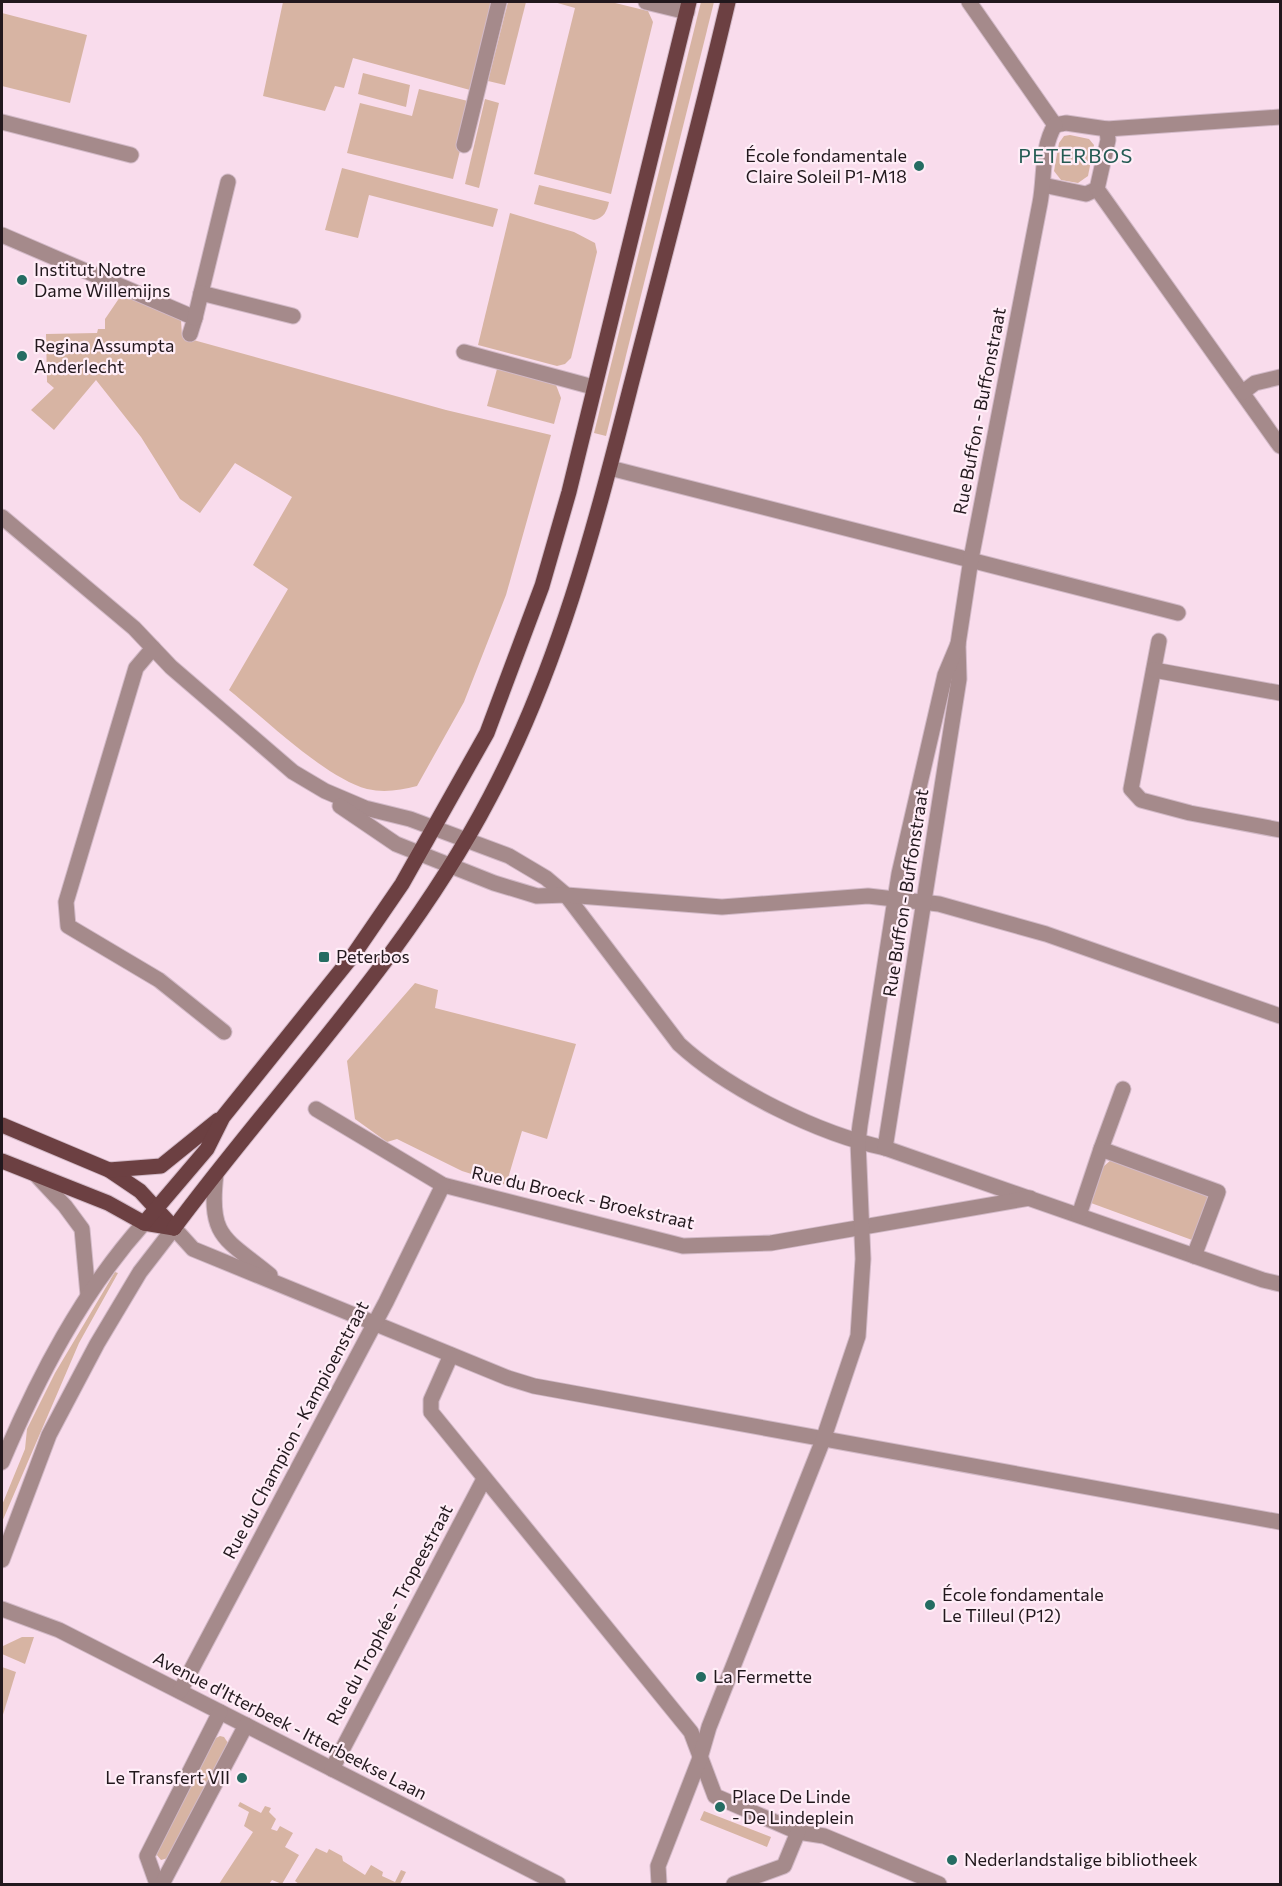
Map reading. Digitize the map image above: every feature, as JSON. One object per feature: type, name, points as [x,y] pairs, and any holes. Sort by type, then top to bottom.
[{"type":"main road","points":[[174,1228],[359,999],[449,865],[491,796],[538,693],[586,560],[728,2]]},
{"type":"main road","points":[[144,1223],[207,1149],[223,1117],[354,954],[420,853],[488,733],[513,669],[560,524],[688,7]]},
{"type":"main road","points":[[109,1170],[148,1169],[161,1166],[223,1117]]},
{"type":"main road","points":[[2,1125],[109,1170],[140,1191],[174,1228]]},
{"type":"main road","points":[[2,1161],[108,1203],[144,1223],[174,1228]]},
{"type":"street","points":[[464,145],[499,2]]},
{"type":"street","points":[[646,2],[688,7]]},
{"type":"street","points":[[969,2],[1055,125],[1066,123],[1107,129],[1281,117]]},
{"type":"street","points":[[2,122],[131,155]]},
{"type":"street","name":"Rue Buffon - Buffonstraat","points":[[885,1148],[959,679],[958,644],[971,559],[1043,185],[1042,176],[1051,133],[1055,125]]},
{"type":"street","points":[[1107,129],[1108,140],[1097,189],[1281,446]]},
{"type":"street","points":[[190,334],[228,182]]},
{"type":"street","points":[[1043,185],[1086,194],[1097,189]]},
{"type":"street","points":[[2,235],[195,318]]},
{"type":"street","points":[[201,293],[293,316]]},
{"type":"street","points":[[464,352],[593,387]]},
{"type":"street","points":[[1243,392],[1256,383],[1281,377]]},
{"type":"street","points":[[610,468],[1178,613]]},
{"type":"street","points":[[2,517],[123,618],[171,667],[293,772],[325,791],[365,808],[434,828],[509,856],[546,878],[567,895],[679,1044],[701,1065],[736,1086],[824,1131],[885,1148],[1281,1284]]},
{"type":"street","points":[[1159,641],[1131,789],[1141,800],[1190,813],[1281,830]]},
{"type":"street","name":"Rue Buffon - Buffonstraat","points":[[700,1758],[709,1727],[823,1440],[858,1336],[863,1258],[858,1142],[895,900],[945,675],[958,644]]},
{"type":"street","points":[[153,648],[136,668],[66,902],[68,926],[159,980],[224,1032]]},
{"type":"street","points":[[1154,670],[1281,693]]},
{"type":"street","points":[[325,791],[338,804],[396,844],[537,896],[567,895],[722,907],[868,896],[939,904],[1036,931],[1281,1016]]},
{"type":"street","points":[[1079,1215],[1123,1089]]},
{"type":"street","name":"Rue du Broeck - Broekstraat","points":[[316,1109],[443,1185],[683,1246],[771,1243],[1033,1198]]},
{"type":"street","points":[[1101,1149],[1218,1192],[1194,1256]]},
{"type":"street","points":[[216,1174],[215,1215],[220,1235],[282,1284]]},
{"type":"street","points":[[37,1176],[65,1206],[82,1229],[88,1295]]},
{"type":"street","name":"Rue du Champion - Kampioenstraat","points":[[180,1691],[374,1322],[443,1185]]},
{"type":"street","points":[[2,1462],[49,1363],[88,1295],[114,1256],[144,1223]]},
{"type":"street","points":[[2,1560],[49,1435],[97,1344],[140,1272],[174,1228],[193,1249],[451,1355],[534,1386],[1281,1522]]},
{"type":"street","points":[[451,1355],[431,1400],[431,1412],[692,1732],[715,1796],[798,1832],[824,1836],[939,1884]]},
{"type":"street","name":"Rue du Trophée - Tropeestraat","points":[[332,1769],[484,1479]]},
{"type":"street","name":"Avenue d'Itterbeek - Itterbeekse Laan","points":[[2,1609],[53,1626],[554,1884]]},
{"type":"street","points":[[157,1884],[147,1856],[220,1712]]},
{"type":"street","points":[[162,1884],[246,1725]]},
{"type":"street","points":[[659,1884],[658,1866],[700,1758]]},
{"type":"street","points":[[734,1884],[784,1866],[798,1832]]},
{"type":"shaded area","points":[[283,2],[492,2],[470,90],[353,58],[344,88],[335,86],[325,111],[263,96]]},
{"type":"shaded area","points":[[508,2],[526,2],[505,85],[488,81]]},
{"type":"shaded area","points":[[554,2],[611,2],[648,11],[653,22],[611,194],[534,174],[575,8]]},
{"type":"shaded area","points":[[701,2],[714,2],[606,436],[594,433]]},
{"type":"shaded area","points":[[2,13],[87,35],[70,103],[2,86]]},
{"type":"shaded area","points":[[363,73],[410,85],[406,107],[358,94]]},
{"type":"shaded area","points":[[419,89],[472,102],[453,179],[347,153],[360,103],[412,116]]},
{"type":"shaded area","points":[[485,99],[499,103],[479,188],[465,184]]},
{"type":"shaded area","points":[[1064,136],[1089,139],[1094,145],[1088,176],[1078,183],[1061,180],[1054,171],[1059,143]]},
{"type":"shaded area","points":[[342,168],[498,209],[493,227],[369,195],[358,238],[325,230]]},
{"type":"shaded area","points":[[539,185],[609,202],[603,216],[594,220],[534,204]]},
{"type":"shaded area","points":[[510,213],[574,232],[595,243],[597,252],[571,358],[565,364],[557,366],[478,345]]},
{"type":"shaded area","points":[[122,294],[181,320],[182,336],[197,341],[446,410],[551,435],[506,595],[464,702],[417,786],[380,791],[367,789],[332,773],[277,731],[229,690],[288,589],[253,565],[292,497],[235,463],[200,513],[180,499],[141,437],[96,380],[54,430],[31,410],[54,388],[47,382],[46,334],[97,333],[98,329],[105,329],[105,319]]},
{"type":"shaded area","points":[[497,369],[556,385],[561,398],[554,424],[487,406]]},
{"type":"shaded area","points":[[415,983],[438,990],[435,1008],[576,1044],[547,1139],[522,1131],[506,1185],[462,1171],[397,1139],[387,1142],[355,1119],[347,1061]]},
{"type":"shaded area","points":[[1112,1159],[1201,1190],[1207,1196],[1192,1240],[1091,1203],[1103,1167]]},
{"type":"shaded area","points":[[115,1272],[118,1273],[79,1343],[2,1522],[2,1505],[25,1449],[27,1429],[55,1373]]},
{"type":"shaded area","points":[[22,1637],[34,1637],[25,1664],[2,1654],[3,1646]]},
{"type":"shaded area","points":[[2,1667],[16,1672],[2,1718]]},
{"type":"shaded area","points":[[224,1737],[228,1743],[168,1858],[161,1860],[156,1854],[214,1739]]},
{"type":"shaded area","points":[[240,1802],[261,1813],[265,1806],[271,1808],[269,1812],[276,1819],[271,1829],[277,1831],[280,1826],[293,1833],[285,1847],[299,1855],[282,1884],[272,1880],[269,1884],[219,1884],[253,1832],[244,1826],[249,1812],[238,1806]]},
{"type":"shaded area","points":[[704,1811],[771,1837],[767,1847],[700,1820]]},
{"type":"shaded area","points":[[316,1848],[327,1853],[329,1849],[342,1856],[343,1861],[365,1875],[371,1865],[383,1872],[382,1876],[395,1882],[401,1870],[406,1872],[400,1884],[299,1884],[295,1881]]},
{"type":"place","name":"École fondamentale Claire Soleil P1-M18","points":[[919,166]]},
{"type":"place","name":"Institut Notre Dame Willemijns","points":[[22,280]]},
{"type":"place","name":"Regina Assumpta Anderlecht","points":[[22,356]]},
{"type":"place","name":"Peterbos","points":[[324,957]]},
{"type":"place","name":"École fondamentale Le Tilleul (P12)","points":[[930,1605]]},
{"type":"place","name":"La Fermette","points":[[701,1677]]},
{"type":"place","name":"Le Transfert VII","points":[[242,1778]]},
{"type":"place","name":"Place De Linde - De Lindeplein","points":[[720,1807]]},
{"type":"place","name":"Nederlandstalige bibliotheek","points":[[952,1860]]},
{"type":"district","name":"PETERBOS","points":[[1076,156]]}]
